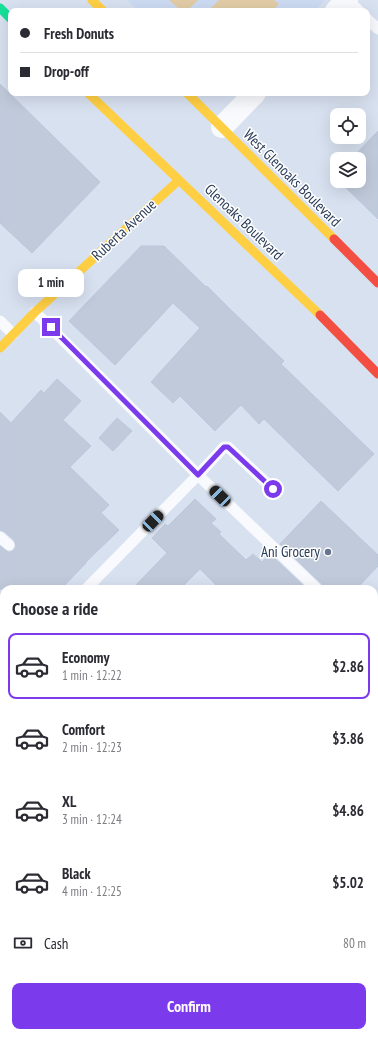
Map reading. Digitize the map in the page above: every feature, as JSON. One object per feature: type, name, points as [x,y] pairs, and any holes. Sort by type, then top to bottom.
[{"type":"main road","points":[[92,0],[100,8]]},
{"type":"main road","points":[[0,8],[8,16]]},
{"type":"main road","name":"Glenoaks Boulevard","points":[[91,96],[317,312],[378,374]]},
{"type":"main road","name":"West Glenoaks Boulevard","points":[[190,96],[378,283]]},
{"type":"main road","name":"Ruberta Avenue","points":[[0,348],[35,312],[179,180]]},
{"type":"street","points":[[339,8],[347,0]]},
{"type":"street","points":[[222,127],[252,96]]},
{"type":"lane","points":[[347,0],[356,8]]},
{"type":"lane","points":[[370,22],[378,29]]},
{"type":"lane","points":[[35,312],[198,475],[313,585]]},
{"type":"lane","points":[[0,321],[13,334]]},
{"type":"lane","points":[[90,585],[224,447],[228,447],[273,489]]},
{"type":"lane","points":[[0,537],[8,545]]},
{"type":"shaded area","points":[[127,0],[325,0],[318,8],[135,8]]},
{"type":"shaded area","points":[[169,0],[198,0],[190,8],[178,8]]},
{"type":"shaded area","points":[[219,0],[274,0],[279,4],[275,8],[211,8]]},
{"type":"building","points":[[0,84],[8,92],[8,96],[12,96],[100,182],[32,253],[0,223]]},
{"type":"building","points":[[378,131],[378,219],[346,188],[366,188],[366,152],[358,152]]},
{"type":"building","points":[[141,246],[164,246],[284,361],[281,364],[374,454],[338,491],[264,419],[259,424],[241,405],[215,431],[180,396],[173,403],[151,382],[200,328],[173,303],[115,365],[69,321]]},
{"type":"building","points":[[57,379],[81,401],[63,420],[91,446],[70,467],[109,505],[101,513],[119,530],[65,585],[0,585],[0,546],[8,552],[11,552],[16,546],[14,540],[5,532],[0,530],[0,412],[11,423],[41,390],[44,393]]},
{"type":"building","points":[[117,418],[132,431],[113,451],[99,438]]},
{"type":"building","points":[[195,499],[216,519],[211,523],[221,532],[219,534],[246,560],[253,554],[262,562],[270,554],[303,585],[216,585],[200,569],[184,585],[136,585],[167,553],[152,538],[165,524],[168,526]]},
{"type":"building","points":[[321,501],[378,555],[378,566],[360,585],[322,585],[280,544]]},
{"type":"traffic: fast","points":[[0,8],[8,16]]},
{"type":"traffic: slow","points":[[92,0],[100,8]]},
{"type":"traffic: slow","points":[[91,96],[320,315]]},
{"type":"traffic: slow","points":[[190,96],[334,239]]},
{"type":"traffic: slow","points":[[0,348],[35,312],[179,180]]},
{"type":"traffic: jam","points":[[334,239],[378,283]]},
{"type":"traffic: jam","points":[[320,315],[378,374]]},
{"type":"place","name":"Ani Grocery","points":[[328,552]]},
{"type":"route","points":[[51,327],[198,475],[224,447],[228,447],[273,489]]}]
